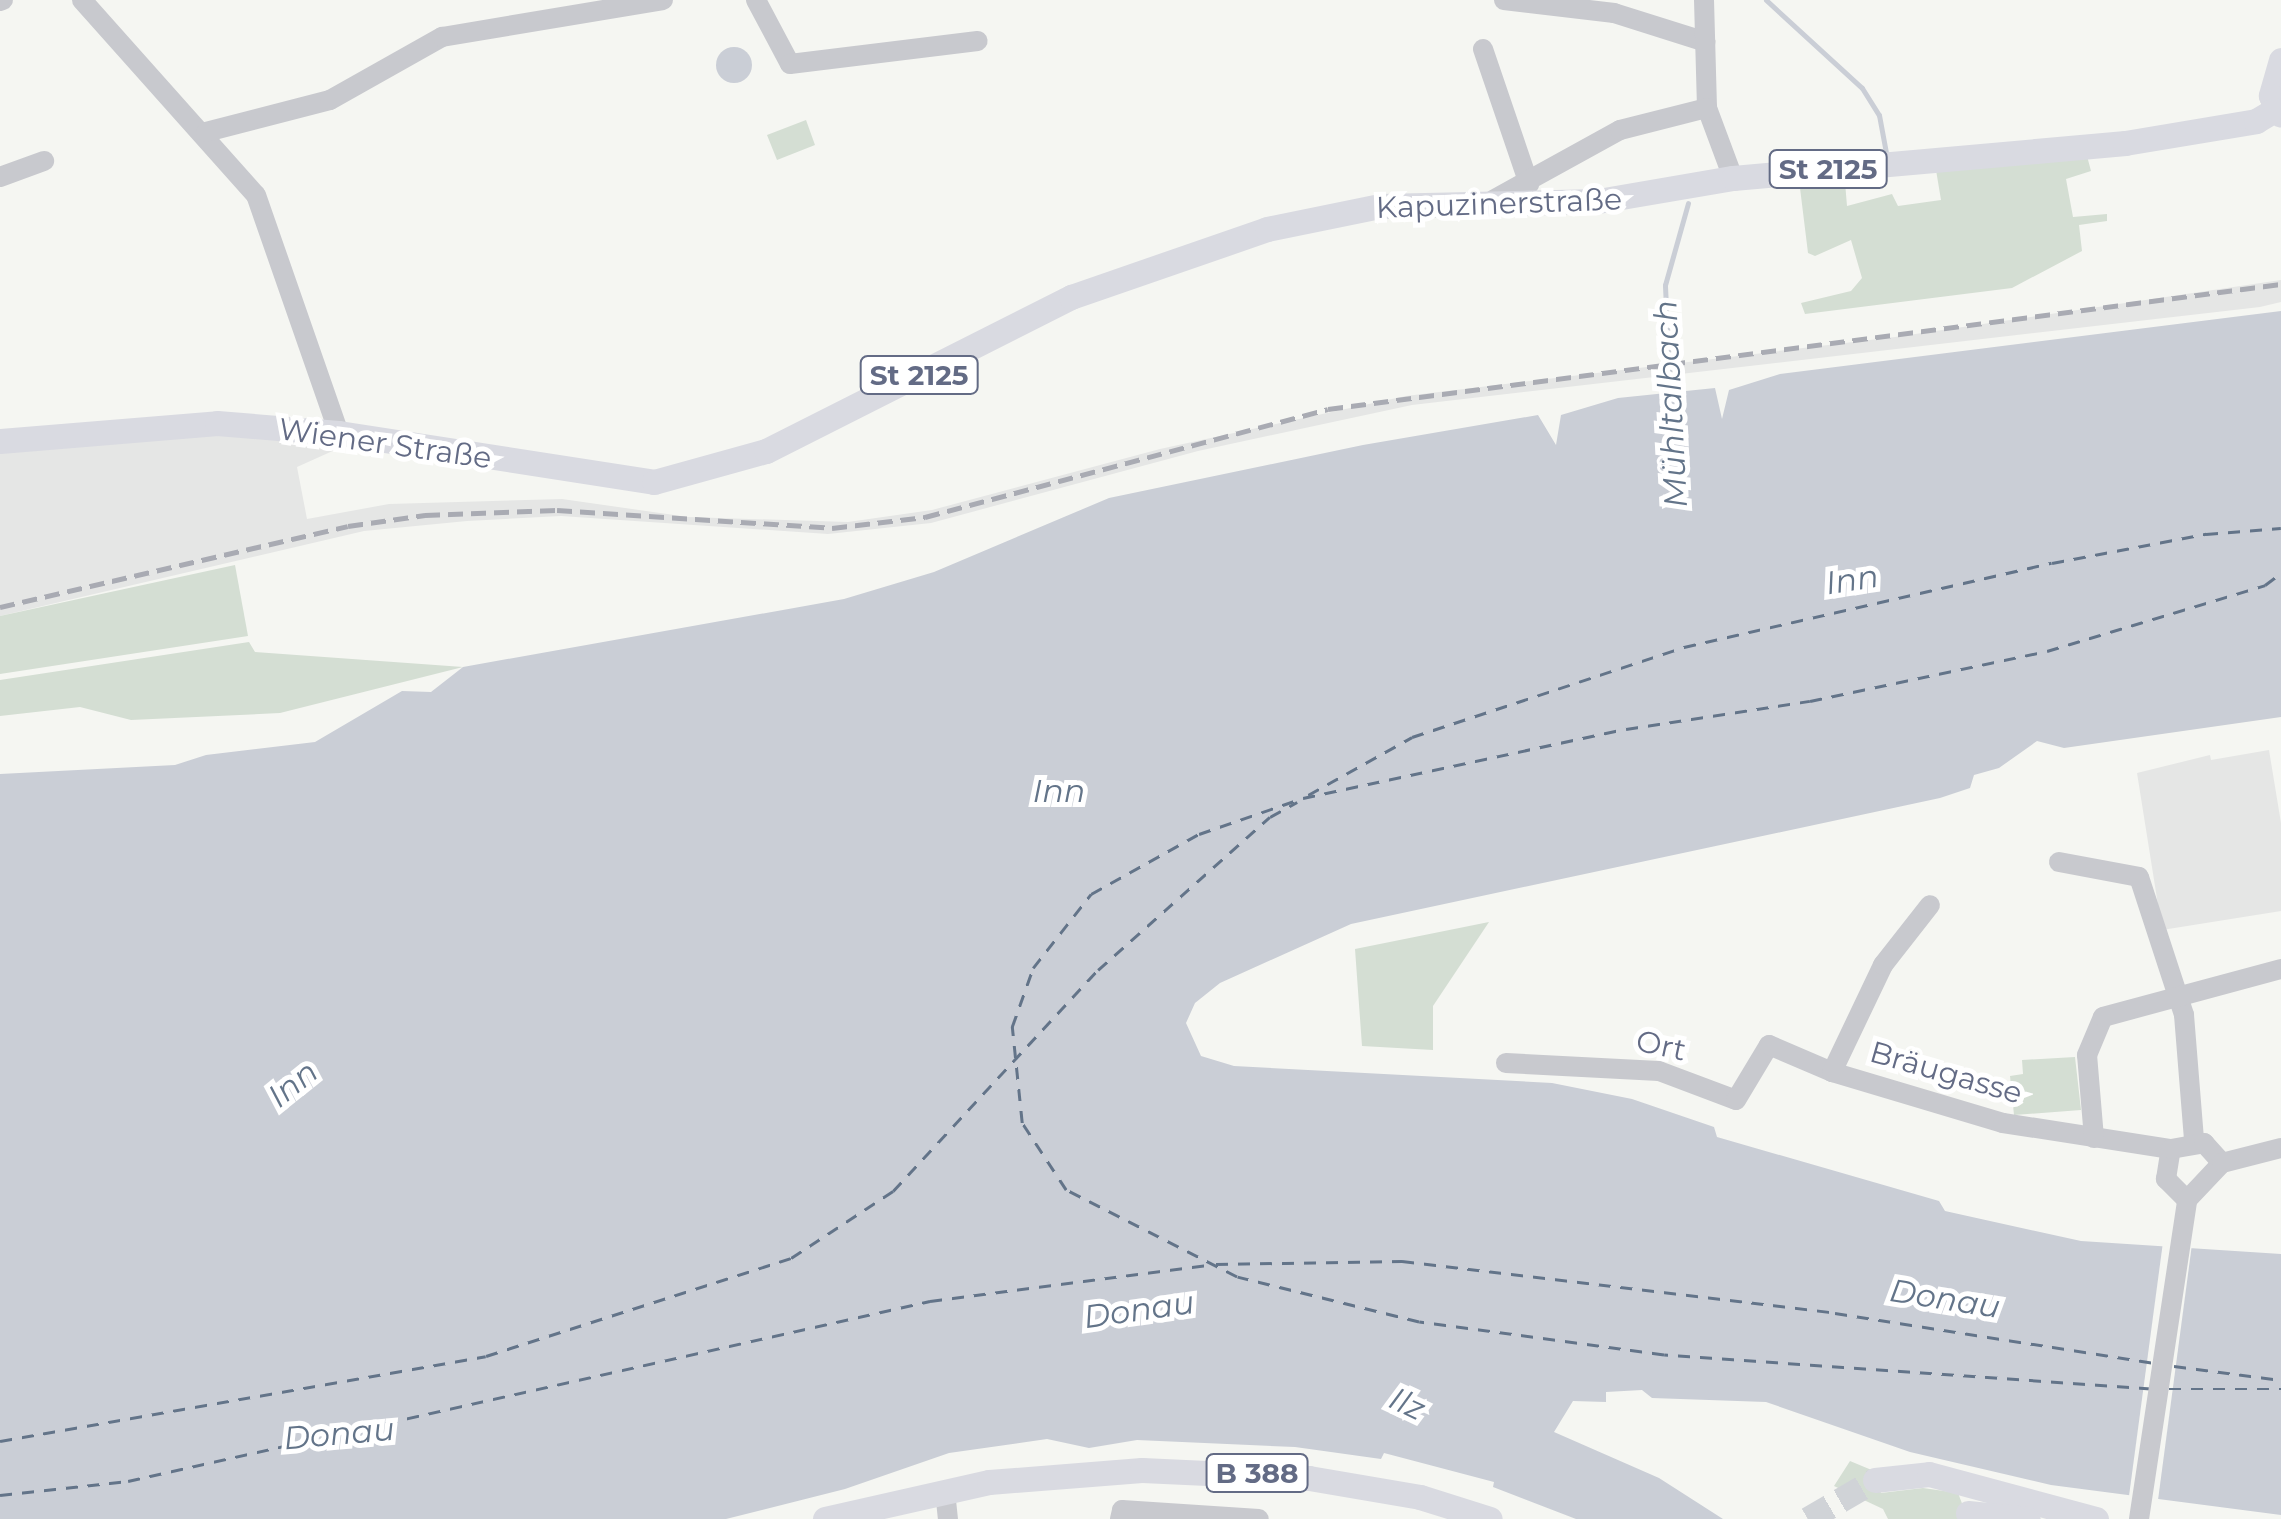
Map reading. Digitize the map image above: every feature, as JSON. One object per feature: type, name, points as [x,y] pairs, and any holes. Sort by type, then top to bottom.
[{"type":"main road","name":"St 2125","points":[[2277,70],[2278,113]]},
{"type":"main road","name":"Kapuzinerstraße","points":[[766,451],[1071,297],[1169,258],[1344,212],[1493,200],[1628,199],[1733,178],[2125,143],[2256,121],[2278,113]]},
{"type":"main road","name":"Wiener Straße","points":[[0,441],[133,425],[217,423],[339,433],[654,482],[766,451]]},
{"type":"main road","name":"B 388","points":[[825,1519],[945,1492],[1142,1470],[1309,1478],[1420,1497],[1490,1519]]},
{"type":"main road","points":[[1876,1480],[1930,1474],[2096,1519]]},
{"type":"main road","points":[[1968,1514],[2028,1519]]},
{"type":"street","points":[[82,0],[206,132],[256,195],[339,433]]},
{"type":"street","points":[[206,132],[330,100],[442,38],[664,0]]},
{"type":"street","points":[[756,0],[790,64],[978,42]]},
{"type":"street","points":[[1504,0],[1614,12],[1706,42]]},
{"type":"street","points":[[1704,0],[1707,108],[1733,178]]},
{"type":"street","points":[[1484,49],[1529,184]]},
{"type":"street","points":[[1493,200],[1529,184],[1620,130],[1707,108]]},
{"type":"street","points":[[0,177],[44,161]]},
{"type":"street","points":[[2059,862],[2139,877],[2178,992],[2194,1101],[2194,1140]]},
{"type":"street","points":[[1832,1072],[1883,965],[1930,905]]},
{"type":"street","points":[[2094,1138],[2087,1055],[2098,1022],[2178,992],[2281,969]]},
{"type":"street","name":"Bräugasse","points":[[1769,1045],[1832,1072],[2002,1123],[2170,1149]]},
{"type":"street","name":"Ort","points":[[1506,1064],[1659,1071],[1736,1100],[1769,1045]]},
{"type":"street","points":[[2184,1210],[2166,1179],[2170,1149],[2194,1140]]},
{"type":"street","points":[[2194,1140],[2222,1163]]},
{"type":"street","points":[[2141,1509],[2184,1210],[2222,1163],[2281,1148]]},
{"type":"street","points":[[945,1492],[948,1519]]},
{"type":"street","points":[[1120,1519],[1122,1510],[1260,1519]]},
{"type":"shaded area","points":[[806,120],[815,145],[777,160],[767,135]]},
{"type":"shaded area","points":[[2087,156],[2091,171],[2066,179],[2073,217],[2107,214],[2107,221],[2079,225],[2082,251],[2012,288],[1805,314],[1801,303],[1851,291],[1862,278],[1851,240],[1815,256],[1808,253],[1800,188],[1845,182],[1847,206],[1892,194],[1898,206],[1941,200],[1936,170]]},
{"type":"shaded area","points":[[2281,280],[2281,302],[2260,307],[1412,405],[1198,451],[931,523],[828,534],[561,516],[364,531],[0,616],[0,453],[198,434],[346,445],[297,467],[307,519],[389,504],[562,499],[688,517],[848,522],[932,510],[1160,449],[1406,396],[1895,337]]},
{"type":"shaded area","points":[[235,565],[248,636],[0,674],[0,616]]},
{"type":"shaded area","points":[[249,642],[255,652],[463,667],[280,713],[131,720],[80,707],[0,716],[0,680]]},
{"type":"shaded area","points":[[2269,750],[2281,823],[2281,911],[2162,930],[2137,773],[2210,755],[2211,760]]},
{"type":"shaded area","points":[[1489,922],[1433,1006],[1433,1050],[1362,1046],[1355,949]]},
{"type":"shaded area","points":[[2075,1057],[2081,1110],[2014,1115],[2010,1076],[2023,1074],[2022,1060]]},
{"type":"shaded area","points":[[1850,1461],[1874,1471],[1881,1493],[1923,1488],[1958,1493],[1968,1519],[1888,1519],[1883,1509],[1834,1486]]},
{"type":"water","points":[[734,47],[747,52],[752,65],[747,78],[734,83],[721,78],[716,65],[721,52]]},
{"type":"water","points":[[2281,311],[2281,717],[2064,748],[2037,741],[1999,768],[1974,775],[1970,788],[1940,798],[1351,924],[1220,983],[1195,1003],[1186,1023],[1201,1056],[1234,1066],[1552,1083],[1632,1099],[1714,1127],[1717,1137],[1939,1201],[1945,1211],[2081,1241],[2281,1254],[2281,1515],[2051,1485],[1910,1452],[1766,1402],[1652,1398],[1642,1390],[1606,1392],[1606,1402],[1573,1401],[1554,1432],[1659,1478],[1723,1519],[1576,1519],[1493,1487],[1494,1482],[1384,1453],[1381,1459],[1295,1447],[1137,1440],[1089,1448],[1047,1439],[949,1453],[845,1489],[726,1519],[0,1519],[0,774],[175,765],[206,755],[315,742],[402,691],[431,692],[463,667],[844,599],[934,572],[1109,498],[1363,445],[1538,415],[1556,445],[1561,415],[1618,398],[1715,388],[1722,419],[1729,390],[1780,374]]},
{"type":"pier","points":[[2163,1242],[2192,1244],[2158,1500],[2129,1496]]},
{"type":"waterway","points":[[1766,0],[1862,88],[1879,115],[1887,158]]},
{"type":"waterway","name":"Mühltalbach","points":[[1670,392],[1665,285],[1688,203]]},
{"type":"ferry route","points":[[1308,795],[1412,737],[1684,647],[2052,563],[2206,534],[2281,528]]},
{"type":"ferry route","points":[[2151,1389],[1664,1355],[1419,1322],[1237,1277],[1066,1190],[1022,1123],[1012,1027],[1033,968],[1091,894],[1199,834],[1303,798],[1626,729],[1810,701],[2047,651],[2265,585],[2281,573]]},
{"type":"ferry route","points":[[0,1441],[486,1356],[791,1258],[893,1191],[1098,970],[1270,817],[1297,802]]},
{"type":"ferry route","points":[[1216,1264],[1402,1261],[1835,1313],[2156,1363]]},
{"type":"ferry route","points":[[0,1495],[128,1481],[930,1301],[1208,1265]]},
{"type":"ferry route","points":[[2174,1366],[2281,1380]]},
{"type":"ferry route","points":[[2169,1389],[2281,1389]]},
{"type":"tunnel","points":[[1808,1519],[1875,1480]]},
{"type":"railway","points":[[0,607],[348,526],[425,515],[557,510],[832,528],[925,517],[1328,409],[2281,284]]},
{"type":"water label","name":"Inn","points":[[1852,580]]},
{"type":"water label","name":"Inn","points":[[1059,791]]},
{"type":"water label","name":"Inn","points":[[293,1084]]},
{"type":"water label","name":"Donau","points":[[1945,1299]]},
{"type":"water label","name":"Donau","points":[[1139,1310]]},
{"type":"water label","name":"Ilz","points":[[1407,1404]]},
{"type":"water label","name":"Donau","points":[[339,1434]]}]
